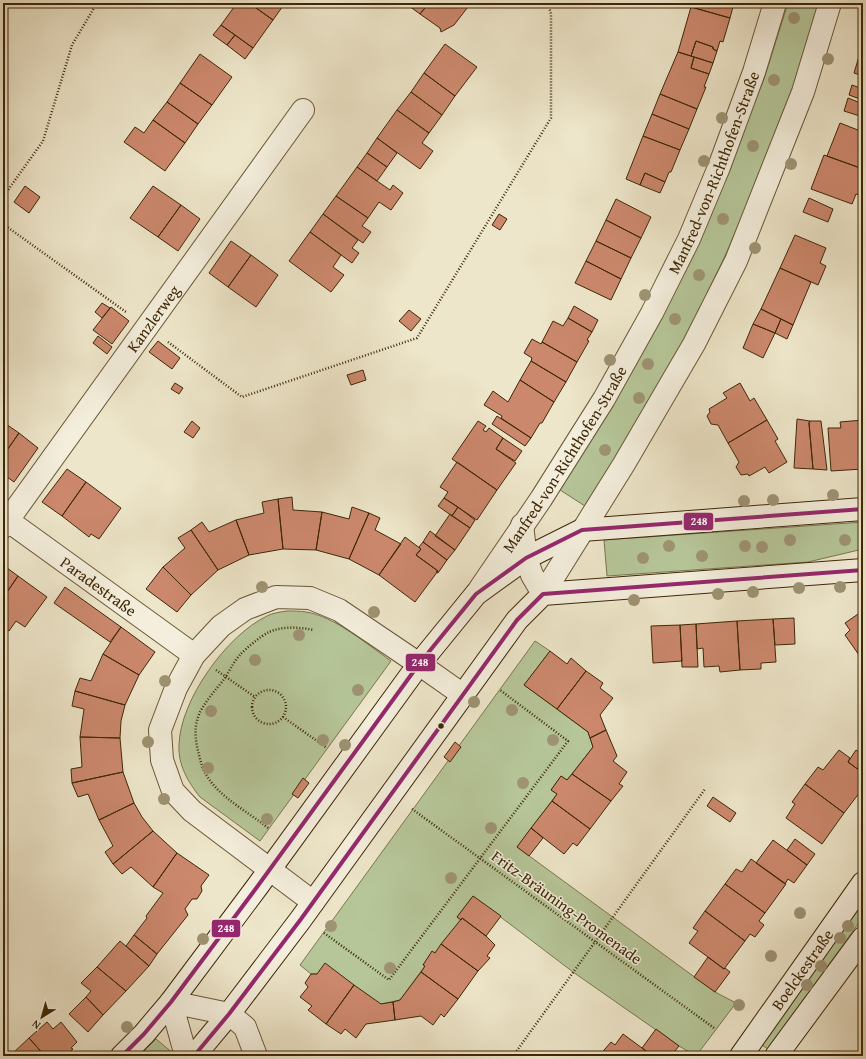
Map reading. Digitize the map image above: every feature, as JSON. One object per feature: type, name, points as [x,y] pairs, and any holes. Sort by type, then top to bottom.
[{"type":"street","name":"Manfred-von-Richthofen-Straße","points":[[122,1056],[144,1034],[171,1002],[270,870],[419,664],[476,594],[541,499],[604,399],[652,313],[689,239],[754,72],[775,3]]},
{"type":"street","points":[[194,1056],[229,1014],[313,902],[517,620],[543,594],[624,464],[694,344],[736,261],[802,92],[830,3]]},
{"type":"street","name":"Kanzlerweg","points":[[5,522],[303,110]]},
{"type":"street","points":[[476,594],[526,558],[582,530],[863,509]]},
{"type":"street","name":"Paradestraße","points":[[5,522],[203,661]]},
{"type":"street","points":[[522,525],[526,558],[532,575],[543,594]]},
{"type":"street","points":[[543,594],[863,570]]},
{"type":"street","points":[[313,902],[192,811],[173,791],[162,760],[160,730],[176,688],[203,661],[221,626],[245,609],[276,597],[310,598],[339,610],[463,695]]},
{"type":"street","name":"Boelckestraße","points":[[741,1056],[863,883]]},
{"type":"street","name":"Boelckestraße","points":[[776,1056],[863,938]]},
{"type":"street","points":[[186,1056],[171,1002],[229,1014],[245,1027],[256,1056]]},
{"type":"path","points":[[3,197],[43,141],[72,45],[96,3]]},
{"type":"path","points":[[163,338],[242,397],[417,338],[551,118],[551,14],[548,3]]},
{"type":"path","points":[[3,224],[127,312]]},
{"type":"path","points":[[270,829],[216,789],[203,767],[196,736],[197,720],[206,702],[239,655],[268,632],[299,627],[318,630]]},
{"type":"path","points":[[203,661],[255,697]]},
{"type":"path","points":[[323,932],[389,980],[568,741],[494,686]]},
{"type":"path","points":[[265,690],[277,692],[285,700],[286,712],[283,717],[274,723],[264,723],[259,720],[252,712],[255,697],[265,690]]},
{"type":"path","points":[[283,717],[327,748]]},
{"type":"path","points":[[513,1056],[705,789]]},
{"type":"path","name":"Fritz-Bräuning-Promenade","points":[[406,805],[714,1028]]},
{"type":"green space","points":[[788,3],[819,3],[793,88],[754,189],[725,256],[685,339],[648,404],[585,506],[560,490],[613,405],[698,244],[764,79]]},
{"type":"green space","points":[[863,522],[863,549],[808,562],[607,576],[604,540]]},
{"type":"green space","points":[[287,611],[306,612],[328,619],[350,632],[391,661],[260,841],[200,797],[185,773],[180,759],[179,745],[181,727],[197,689],[208,671],[222,653],[252,625],[269,615]]},
{"type":"green space","points":[[535,641],[550,651],[524,685],[588,732],[593,747],[567,780],[561,776],[551,790],[557,794],[517,847],[715,992],[736,1003],[696,1056],[679,1046],[573,972],[473,896],[457,917],[461,920],[435,953],[432,952],[423,965],[425,966],[400,1000],[381,1004],[317,974],[311,974],[300,965]]},
{"type":"green space","points":[[863,899],[863,917],[768,1049],[759,1043]]},
{"type":"green space","points":[[156,1039],[174,1054],[175,1056],[139,1056]]},
{"type":"building","points":[[237,3],[249,3],[273,20],[253,48],[221,25]]},
{"type":"building","points":[[249,3],[285,3],[273,20]]},
{"type":"building","points":[[405,3],[429,3],[420,14]]},
{"type":"building","points":[[429,3],[471,3],[454,25],[441,32],[440,28],[420,14]]},
{"type":"building","points":[[692,3],[734,3],[730,18],[691,7]]},
{"type":"building","points":[[691,7],[730,18],[723,42],[720,41],[717,51],[713,49],[713,47],[696,41],[691,56],[678,52]]},
{"type":"building","points":[[221,25],[235,35],[227,45],[213,35]]},
{"type":"building","points":[[235,35],[253,48],[245,59],[227,45]]},
{"type":"building","points":[[696,41],[713,47],[713,49],[717,51],[713,63],[691,56]]},
{"type":"building","points":[[863,43],[863,76],[854,73]]},
{"type":"building","points":[[445,44],[477,67],[455,96],[424,73]]},
{"type":"building","points":[[678,52],[694,57],[691,68],[709,74],[704,87],[706,87],[697,109],[660,94]]},
{"type":"building","points":[[200,54],[232,77],[212,105],[180,83]]},
{"type":"building","points":[[694,57],[713,63],[709,74],[691,68]]},
{"type":"building","points":[[424,73],[455,96],[442,115],[411,92]]},
{"type":"building","points":[[180,83],[212,105],[198,124],[167,102]]},
{"type":"building","points":[[852,85],[863,89],[863,100],[849,95]]},
{"type":"building","points":[[411,92],[442,115],[429,133],[397,110]]},
{"type":"building","points":[[660,94],[697,109],[689,129],[652,114]]},
{"type":"building","points":[[848,98],[863,104],[863,117],[844,111]]},
{"type":"building","points":[[167,102],[198,124],[185,143],[153,120]]},
{"type":"building","points":[[397,110],[429,133],[422,143],[433,151],[420,169],[377,138]]},
{"type":"building","points":[[652,114],[689,129],[680,150],[643,136]]},
{"type":"building","points":[[153,120],[185,143],[165,171],[124,142],[135,127],[144,133]]},
{"type":"building","points":[[840,123],[863,132],[863,169],[827,156]]},
{"type":"building","points":[[643,136],[680,150],[665,182],[645,173],[640,185],[626,179]]},
{"type":"building","points":[[377,138],[397,153],[387,167],[367,153]]},
{"type":"building","points":[[367,153],[387,167],[377,181],[357,167]]},
{"type":"building","points":[[824,155],[863,169],[863,196],[856,194],[852,204],[811,189]]},
{"type":"building","points":[[357,167],[390,190],[393,185],[403,193],[391,210],[379,202],[368,218],[336,196]]},
{"type":"building","points":[[645,173],[665,182],[660,193],[640,185]]},
{"type":"building","points":[[25,186],[40,197],[29,213],[14,202]]},
{"type":"building","points":[[153,186],[181,205],[158,237],[130,218]]},
{"type":"building","points":[[336,196],[368,218],[362,226],[371,232],[363,243],[323,214]]},
{"type":"building","points":[[809,198],[833,209],[828,222],[803,212]]},
{"type":"building","points":[[616,199],[651,217],[641,238],[606,220]]},
{"type":"building","points":[[181,205],[200,219],[178,251],[158,237]]},
{"type":"building","points":[[323,214],[358,240],[352,248],[359,253],[352,263],[310,232]]},
{"type":"building","points":[[499,214],[507,219],[500,230],[492,225]]},
{"type":"building","points":[[606,220],[641,238],[631,258],[596,241]]},
{"type":"building","points":[[310,232],[341,255],[333,267],[344,275],[331,292],[289,261]]},
{"type":"building","points":[[795,235],[826,248],[820,263],[826,266],[818,285],[780,268]]},
{"type":"building","points":[[231,241],[251,255],[228,287],[209,273]]},
{"type":"building","points":[[596,241],[631,258],[621,279],[586,261]]},
{"type":"building","points":[[251,255],[278,275],[256,307],[228,287]]},
{"type":"building","points":[[586,261],[621,279],[611,300],[575,283]]},
{"type":"building","points":[[780,268],[811,282],[793,325],[761,309]]},
{"type":"building","points":[[102,303],[110,308],[102,318],[95,312]]},
{"type":"building","points":[[574,306],[598,320],[592,332],[568,318]]},
{"type":"building","points":[[111,307],[129,321],[112,344],[93,330]]},
{"type":"building","points":[[761,309],[781,319],[775,333],[753,324]]},
{"type":"building","points":[[409,310],[421,319],[411,331],[399,321]]},
{"type":"building","points":[[568,318],[592,332],[587,340],[589,341],[577,362],[542,342],[553,321],[563,326]]},
{"type":"building","points":[[781,319],[793,325],[787,339],[775,333]]},
{"type":"building","points":[[753,324],[775,333],[763,358],[743,348]]},
{"type":"building","points":[[98,336],[112,347],[107,354],[93,343]]},
{"type":"building","points":[[532,339],[541,344],[542,342],[577,362],[566,382],[531,361],[532,358],[524,353]]},
{"type":"building","points":[[158,341],[180,358],[172,369],[149,352]]},
{"type":"building","points":[[531,361],[566,382],[554,402],[520,380]]},
{"type":"building","points":[[363,370],[366,380],[351,385],[347,375]]},
{"type":"building","points":[[520,380],[554,402],[531,438],[501,418],[502,416],[484,405],[493,391],[508,402]]},
{"type":"building","points":[[175,383],[183,388],[179,394],[171,389]]},
{"type":"building","points":[[740,383],[750,401],[754,398],[767,420],[728,443],[718,425],[711,424],[707,416],[710,412],[709,409],[727,398],[723,393]]},
{"type":"building","points":[[497,416],[531,438],[525,446],[492,424]]},
{"type":"building","points":[[797,419],[810,421],[813,469],[794,468]]},
{"type":"building","points":[[767,420],[778,439],[775,441],[787,462],[769,473],[765,467],[749,476],[748,474],[741,475],[736,467],[739,462],[728,443]]},
{"type":"building","points":[[863,420],[863,469],[831,471],[828,428],[841,428],[840,422]]},
{"type":"building","points":[[192,421],[200,428],[193,438],[184,432]]},
{"type":"building","points":[[478,421],[486,426],[483,430],[486,432],[489,428],[503,438],[496,449],[516,463],[497,490],[452,459]]},
{"type":"building","points":[[810,421],[821,421],[827,470],[813,469]]},
{"type":"building","points":[[3,422],[19,433],[3,456]]},
{"type":"building","points":[[19,433],[38,448],[14,482],[3,474],[3,456]]},
{"type":"building","points":[[503,438],[522,451],[515,461],[496,449]]},
{"type":"building","points":[[457,462],[497,490],[477,520],[444,498],[448,492],[440,487]]},
{"type":"building","points":[[67,469],[86,482],[62,516],[42,502]]},
{"type":"building","points":[[86,482],[121,508],[99,539],[91,534],[89,537],[62,516]]},
{"type":"building","points":[[292,497],[293,510],[322,512],[316,550],[283,549],[278,499]]},
{"type":"building","points":[[444,498],[458,507],[452,516],[438,506]]},
{"type":"building","points":[[278,499],[283,549],[249,555],[236,520],[264,513],[262,502]]},
{"type":"building","points":[[352,507],[369,513],[349,559],[316,550],[322,512],[349,519]]},
{"type":"building","points":[[458,507],[475,520],[470,528],[452,516]]},
{"type":"building","points":[[369,513],[380,518],[375,530],[401,544],[379,575],[349,559]]},
{"type":"building","points":[[450,514],[470,528],[455,550],[435,536]]},
{"type":"building","points":[[236,520],[249,555],[218,570],[191,530],[202,522],[209,532]]},
{"type":"building","points":[[191,530],[218,570],[191,595],[163,567],[185,548],[178,538]]},
{"type":"building","points":[[430,531],[455,550],[447,560],[423,542]]},
{"type":"building","points":[[405,537],[421,549],[416,555],[438,571],[415,602],[379,575]]},
{"type":"building","points":[[423,542],[447,560],[438,573],[436,572],[438,571],[416,555],[421,549],[419,547]]},
{"type":"building","points":[[3,565],[18,576],[3,598]]},
{"type":"building","points":[[163,567],[191,595],[177,612],[146,589]]},
{"type":"building","points":[[18,576],[47,597],[25,627],[16,621],[9,631],[3,626],[3,598]]},
{"type":"building","points":[[65,587],[121,627],[110,642],[54,603]]},
{"type":"building","points":[[863,612],[863,652],[859,655],[845,635],[850,630],[845,623]]},
{"type":"building","points":[[794,618],[795,644],[775,645],[773,619]]},
{"type":"building","points":[[773,619],[776,662],[761,663],[761,669],[740,670],[737,621]]},
{"type":"building","points":[[737,621],[740,670],[720,672],[719,666],[704,667],[703,648],[697,649],[696,624]]},
{"type":"building","points":[[696,624],[698,667],[682,667],[680,625]]},
{"type":"building","points":[[680,625],[682,661],[653,663],[651,626]]},
{"type":"building","points":[[121,627],[155,652],[139,675],[103,654]]},
{"type":"building","points":[[550,651],[567,664],[571,658],[586,671],[557,709],[524,685]]},
{"type":"building","points":[[103,654],[139,675],[125,705],[75,691],[80,678],[91,681]]},
{"type":"building","points":[[586,671],[603,683],[600,688],[613,698],[600,715],[606,730],[590,738],[588,732],[557,709]]},
{"type":"building","points":[[75,691],[125,705],[121,721],[120,738],[80,737],[84,709],[72,706]]},
{"type":"building","points":[[606,730],[617,756],[613,761],[627,772],[619,784],[623,786],[611,801],[572,774],[593,747],[590,738]]},
{"type":"building","points":[[80,737],[120,738],[123,772],[72,783],[71,769],[82,767]]},
{"type":"building","points":[[455,742],[461,747],[450,762],[444,757]]},
{"type":"building","points":[[839,750],[850,758],[848,762],[863,773],[863,788],[844,813],[805,784],[818,767],[823,770]]},
{"type":"building","points":[[856,750],[863,755],[863,773],[848,762]]},
{"type":"building","points":[[123,772],[134,803],[99,820],[88,794],[78,797],[72,783]]},
{"type":"building","points":[[572,774],[611,801],[590,829],[552,801],[557,794],[551,790],[561,776],[567,780]]},
{"type":"building","points":[[303,778],[309,783],[298,798],[292,794]]},
{"type":"building","points":[[805,784],[844,813],[822,844],[786,818],[795,804],[792,802]]},
{"type":"building","points":[[713,797],[736,813],[730,822],[707,806]]},
{"type":"building","points":[[552,801],[590,829],[577,846],[573,843],[564,854],[531,828]]},
{"type":"building","points":[[134,803],[142,817],[153,831],[113,864],[105,852],[113,846],[99,820]]},
{"type":"building","points":[[531,828],[543,838],[529,856],[517,847]]},
{"type":"building","points":[[153,831],[177,853],[153,887],[131,867],[122,874],[113,864]]},
{"type":"building","points":[[795,839],[815,854],[807,865],[787,850]]},
{"type":"building","points":[[773,840],[807,865],[794,883],[788,879],[785,884],[756,863]]},
{"type":"building","points":[[177,853],[209,875],[201,886],[202,891],[197,899],[192,899],[185,909],[188,915],[157,954],[134,935],[163,893],[153,887]]},
{"type":"building","points":[[751,859],[786,884],[765,913],[725,884],[736,869],[742,872]]},
{"type":"building","points":[[725,884],[765,913],[759,921],[764,925],[755,937],[750,934],[745,941],[705,911]]},
{"type":"building","points":[[473,896],[501,916],[486,936],[462,918],[461,920],[457,917]]},
{"type":"building","points":[[705,911],[745,941],[724,969],[689,943],[698,931],[693,928]]},
{"type":"building","points":[[462,918],[486,936],[495,945],[487,956],[490,958],[478,971],[441,944]]},
{"type":"building","points":[[134,935],[157,954],[149,966],[126,946]]},
{"type":"building","points":[[120,941],[149,966],[126,991],[97,967]]},
{"type":"building","points":[[441,944],[478,971],[458,999],[421,972],[425,966],[423,965],[432,951],[435,953]]},
{"type":"building","points":[[708,957],[730,972],[715,992],[694,977]]},
{"type":"building","points":[[325,963],[354,985],[326,1024],[308,1010],[312,1006],[300,997],[308,987],[305,983],[311,974],[317,974]]},
{"type":"building","points":[[97,967],[126,991],[103,1015],[86,997],[91,991],[81,983]]},
{"type":"building","points":[[421,972],[458,999],[444,1017],[441,1014],[433,1025],[421,1016],[395,1020],[393,1002],[400,1000]]},
{"type":"building","points":[[354,985],[381,1004],[393,1002],[395,1020],[366,1024],[356,1038],[345,1029],[341,1034],[326,1024]]},
{"type":"building","points":[[86,997],[103,1015],[88,1032],[69,1014]]},
{"type":"building","points":[[47,1022],[53,1029],[61,1022],[77,1042],[66,1056],[45,1056],[29,1038]]},
{"type":"building","points":[[656,1029],[679,1046],[671,1056],[653,1056],[642,1048]]},
{"type":"building","points":[[623,1034],[653,1056],[599,1056],[611,1042],[615,1045]]},
{"type":"building","points":[[29,1038],[45,1056],[14,1056],[12,1054]]},
{"type":"transit line","name":"248","points":[[122,1056],[144,1034],[171,1002],[257,887],[419,664],[476,594],[526,558],[582,530],[863,509]]},
{"type":"transit line","name":"248","points":[[194,1056],[229,1014],[301,919],[517,620],[543,594],[863,570]]}]
